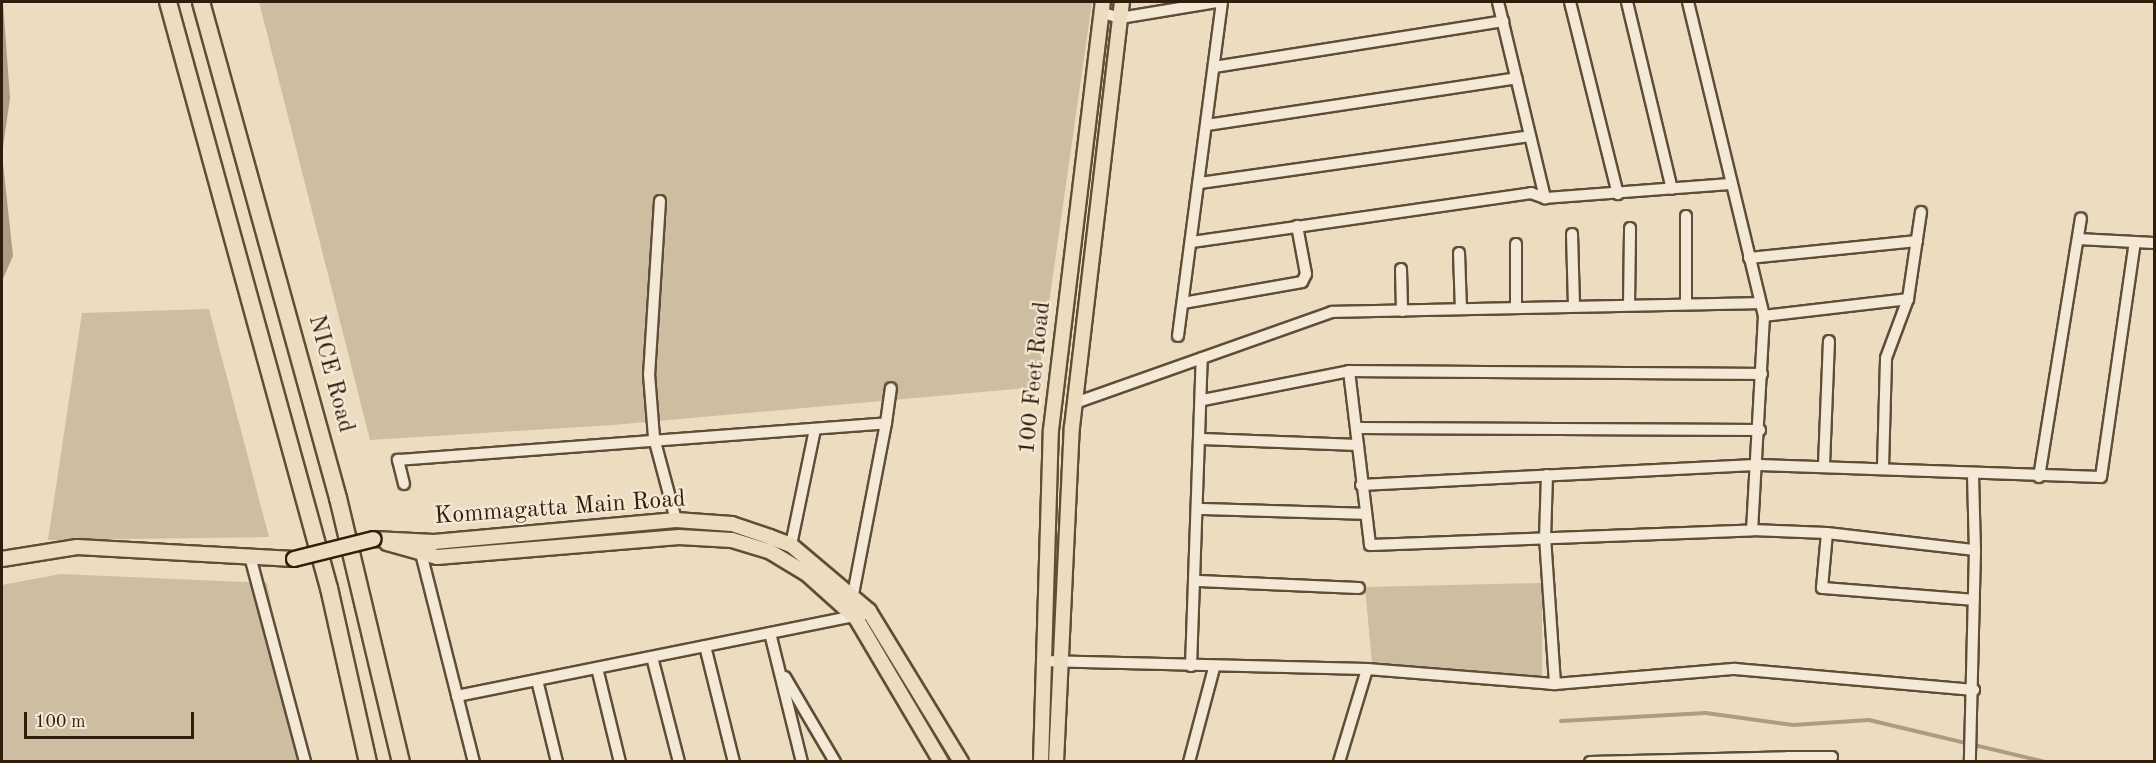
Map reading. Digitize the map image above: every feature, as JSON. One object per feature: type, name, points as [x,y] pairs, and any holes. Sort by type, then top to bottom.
[{"type":"highway","points":[[168,2],[320,556],[368,762]]},
{"type":"highway","name":"NICE Road","points":[[201,2],[338,498],[401,762]]},
{"type":"main road","name":"100 Feet Road","points":[[1056,762],[1075,404],[1122,2]]},
{"type":"main road","name":"100 Feet Road","points":[[1041,762],[1042,661],[1052,409],[1102,7]]},
{"type":"main road","name":"Kommagatta Main Road","points":[[2,559],[77,547],[250,560],[294,559],[374,539],[434,542],[676,520],[732,524],[791,545],[853,594],[870,613],[961,762]]},
{"type":"main road","name":"Kommagatta Main Road","points":[[374,539],[421,554],[437,556],[679,537],[732,540],[782,558],[844,604],[856,618],[941,762]]},
{"type":"street","points":[[1102,7],[1120,18],[1217,2]]},
{"type":"street","points":[[1178,336],[1200,183],[1222,2]]},
{"type":"street","points":[[1498,2],[1545,198]]},
{"type":"street","points":[[1570,2],[1618,194]]},
{"type":"street","points":[[1627,2],[1672,189]]},
{"type":"street","points":[[1688,2],[1764,316],[1759,465],[1752,530]]},
{"type":"street","points":[[1214,67],[1503,21]]},
{"type":"street","points":[[1207,124],[1516,78]]},
{"type":"street","points":[[1200,183],[1530,136]]},
{"type":"street","points":[[1192,242],[1531,193],[1545,198],[1731,184]]},
{"type":"street","points":[[660,201],[649,374],[654,438],[676,520]]},
{"type":"street","points":[[1883,468],[1886,358],[1908,299],[1921,212]]},
{"type":"street","points":[[1686,216],[1686,303]]},
{"type":"street","points":[[2039,477],[2081,218]]},
{"type":"street","points":[[1184,303],[1302,282],[1306,274],[1297,226]]},
{"type":"street","points":[[1629,304],[1630,228]]},
{"type":"street","points":[[1572,234],[1574,306]]},
{"type":"street","points":[[2078,239],[2154,243]]},
{"type":"street","points":[[1749,258],[1917,241]]},
{"type":"street","points":[[1361,484],[1759,465],[1824,465],[1973,475],[2101,477],[2135,242]]},
{"type":"street","points":[[1515,244],[1516,308]]},
{"type":"street","points":[[1459,254],[1461,309]]},
{"type":"street","points":[[1401,269],[1402,311]]},
{"type":"street","points":[[1764,316],[1908,299]]},
{"type":"street","points":[[1075,404],[1332,312],[1760,303]]},
{"type":"street","points":[[1824,465],[1829,340]]},
{"type":"street","points":[[1191,666],[1198,581],[1202,358]]},
{"type":"street","points":[[1203,400],[1349,371],[1762,374]]},
{"type":"street","points":[[1349,371],[1358,428],[1361,484],[1370,545],[1752,530],[1827,533],[1975,550]]},
{"type":"street","points":[[844,604],[853,594],[891,388]]},
{"type":"street","points":[[404,484],[398,460],[654,438],[886,423]]},
{"type":"street","points":[[1358,428],[1760,430]]},
{"type":"street","points":[[791,545],[814,429]]},
{"type":"street","points":[[1202,439],[1358,445]]},
{"type":"street","points":[[1547,475],[1545,537],[1555,684]]},
{"type":"street","points":[[1970,762],[1974,690],[1973,475]]},
{"type":"street","points":[[1200,508],[1366,514]]},
{"type":"street","points":[[1827,533],[1822,588],[1974,600]]},
{"type":"street","points":[[421,554],[474,762]]},
{"type":"street","points":[[250,560],[305,762]]},
{"type":"street","points":[[1198,581],[1359,588]]},
{"type":"street","points":[[457,696],[856,618],[870,613]]},
{"type":"street","points":[[770,633],[802,762]]},
{"type":"street","points":[[705,646],[734,762]]},
{"type":"street","points":[[652,657],[679,762]]},
{"type":"street","points":[[1042,661],[1214,668],[1366,669],[1555,684],[1735,669],[1974,690]]},
{"type":"street","points":[[778,665],[835,762]]},
{"type":"street","points":[[597,668],[620,762]]},
{"type":"street","points":[[1189,762],[1214,668]]},
{"type":"street","points":[[1339,762],[1366,669]]},
{"type":"street","points":[[537,680],[557,762]]},
{"type":"street","points":[[1590,762],[1832,757]]},
{"type":"shaded area","points":[[3,2],[10,98],[2,151]]},
{"type":"shaded area","points":[[259,2],[1092,2],[1037,387],[613,425],[370,440]]},
{"type":"shaded area","points":[[2,158],[13,256],[2,281]]},
{"type":"shaded area","points":[[209,309],[269,537],[48,540],[82,313]]},
{"type":"shaded area","points":[[60,574],[267,583],[301,761],[2,762],[2,585]]},
{"type":"shaded area","points":[[1542,583],[1542,676],[1372,664],[1365,587]]},
{"type":"waterway","points":[[1561,721],[1706,713],[1793,725],[1869,720],[2045,762]]}]
